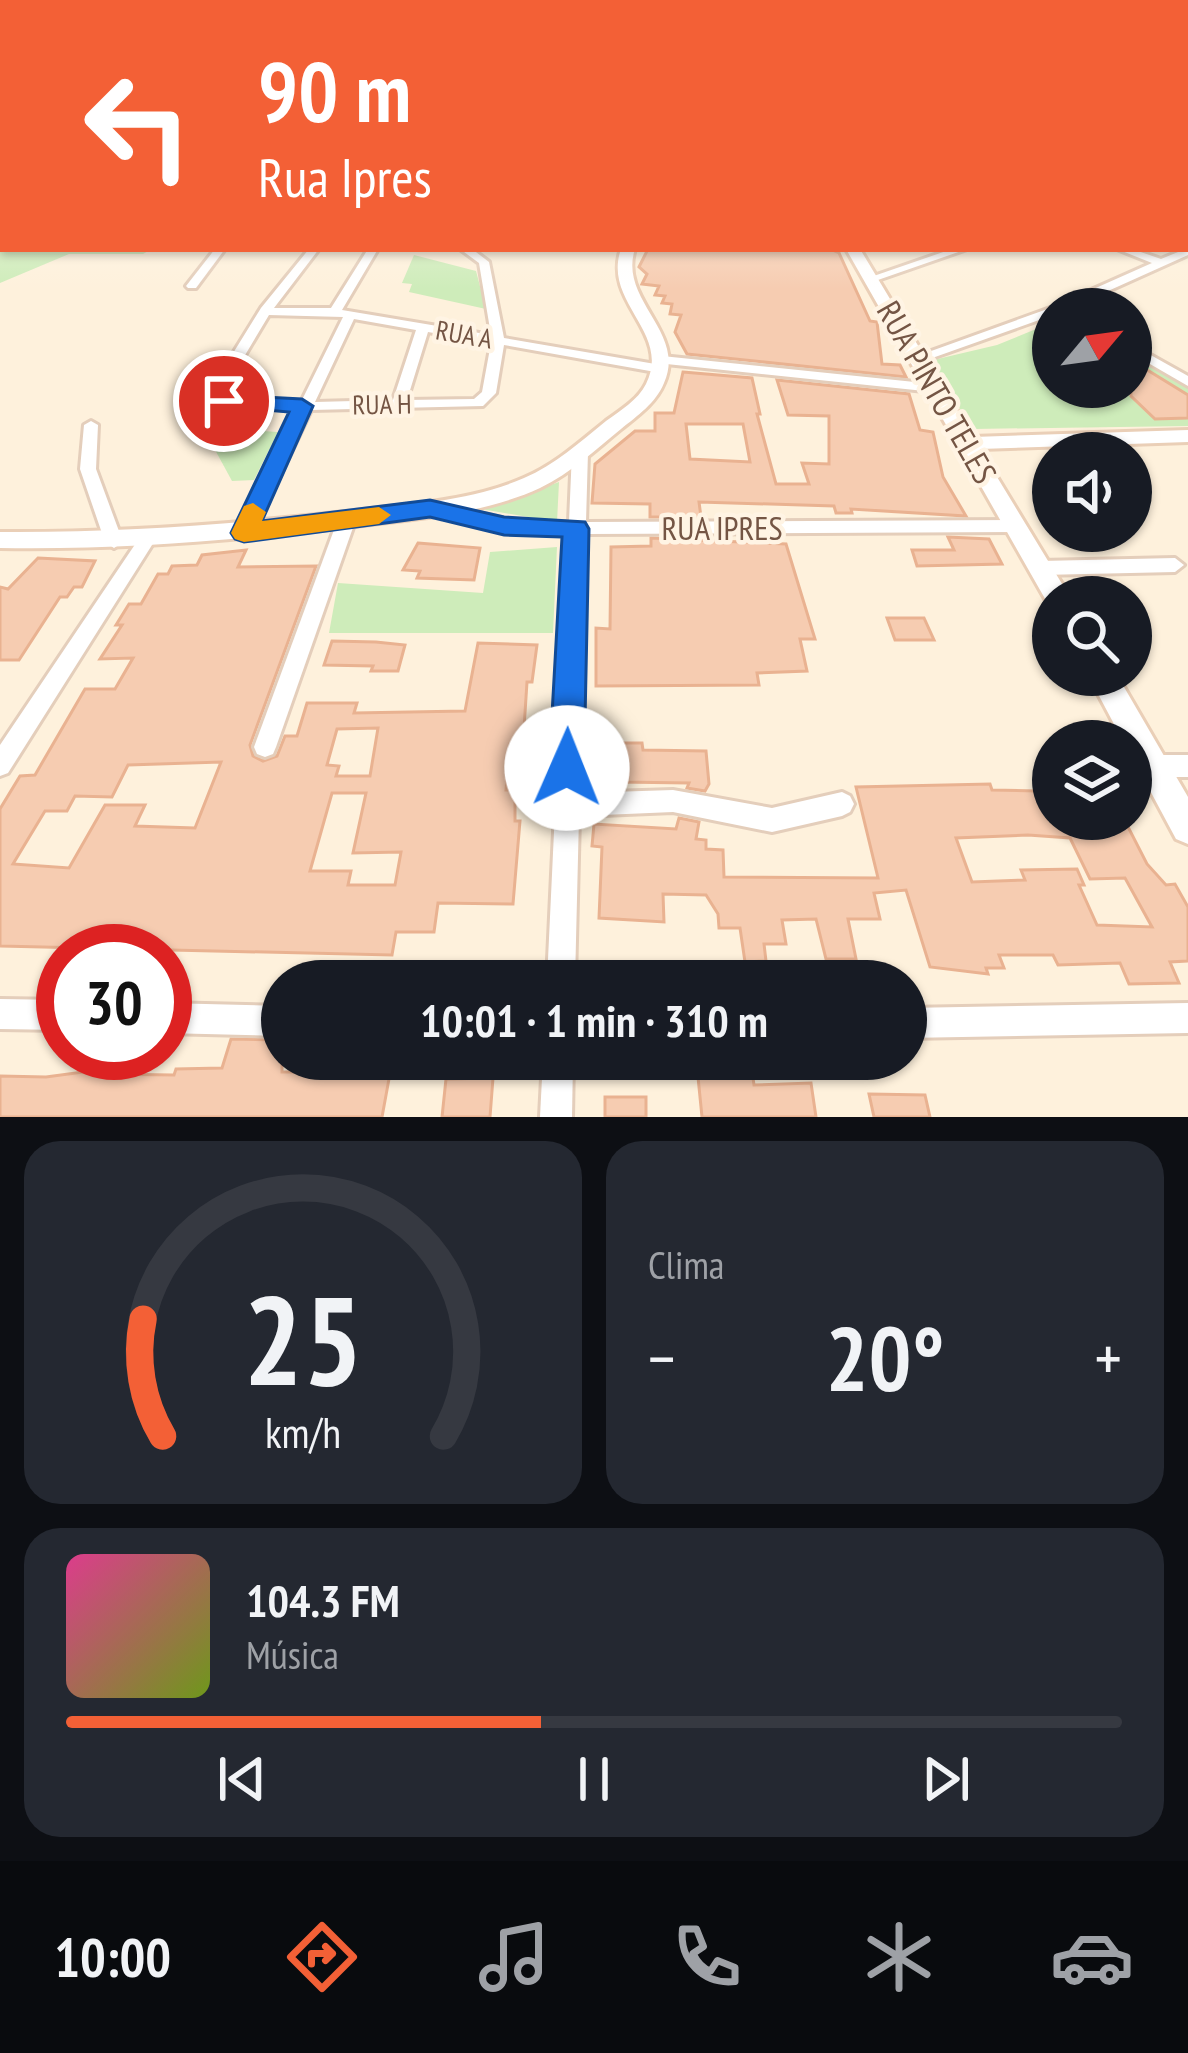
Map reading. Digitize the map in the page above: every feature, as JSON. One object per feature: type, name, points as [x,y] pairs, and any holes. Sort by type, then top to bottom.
[{"type":"main road","points":[[0,540],[114,542],[244,533],[430,508],[520,488],[580,452],[650,392],[661,365],[656,334],[621,280],[626,252]]},
{"type":"main road","name":"RUA PINTO TELES","points":[[855,252],[1045,576]]},
{"type":"main road","points":[[967,443],[1188,436]]},
{"type":"main road","points":[[1114,696],[1188,828]]},
{"type":"street","points":[[192,286],[218,252]]},
{"type":"street","points":[[266,311],[312,252]]},
{"type":"street","points":[[244,533],[372,252]]},
{"type":"street","points":[[472,252],[488,269],[498,341]]},
{"type":"street","points":[[871,279],[953,252]]},
{"type":"street","points":[[1130,252],[1161,263]]},
{"type":"street","points":[[1105,288],[1186,252]]},
{"type":"street","name":"RUA A","points":[[266,311],[343,313],[661,365],[934,388]]},
{"type":"street","name":"RUA H","points":[[266,311],[216,392],[219,400],[302,406],[478,403],[489,393],[498,341]]},
{"type":"street","points":[[916,358],[1032,318]]},
{"type":"street","points":[[398,405],[423,328]]},
{"type":"street","points":[[1152,361],[1188,382]]},
{"type":"street","points":[[92,425],[88,469],[114,542]]},
{"type":"street","points":[[562,960],[580,452]]},
{"type":"street","name":"RUA IPRES","points":[[430,508],[504,526],[576,529],[1016,526]]},
{"type":"street","points":[[265,747],[347,519]]},
{"type":"street","points":[[0,765],[146,541]]},
{"type":"street","points":[[1041,568],[1175,565]]},
{"type":"street","points":[[1155,766],[1188,766]]},
{"type":"street","points":[[566,805],[674,801],[772,820],[842,804]]},
{"type":"street","points":[[0,1013],[36,1014]]},
{"type":"street","points":[[927,1023],[1188,1018]]},
{"type":"street","points":[[192,1019],[261,1020]]},
{"type":"street","points":[[556,1117],[558,1080]]},
{"type":"green space","points":[[0,252],[147,252],[69,254],[0,283]]},
{"type":"green space","points":[[414,255],[476,271],[486,309],[409,292],[412,284],[402,283]]},
{"type":"green space","points":[[1032,331],[1032,408],[1152,408],[1152,366],[1188,388],[1188,426],[973,429],[929,361],[997,345]]},
{"type":"green space","points":[[212,428],[278,432],[254,480],[232,481],[208,437]]},
{"type":"green space","points":[[559,482],[557,522],[481,509]]},
{"type":"green space","points":[[557,547],[553,633],[329,633],[338,583],[483,593],[490,552]]},
{"type":"building","points":[[646,252],[837,252],[870,321],[877,322],[882,364],[900,365],[906,377],[687,354],[675,332],[681,315],[670,314],[672,304],[662,303],[665,296],[655,295],[659,286],[642,284],[647,274],[639,267]]},
{"type":"building","points":[[683,372],[752,378],[776,484],[809,484],[802,463],[829,464],[829,416],[788,415],[777,380],[909,394],[920,430],[933,432],[943,477],[966,516],[851,509],[852,513],[836,513],[834,506],[699,502],[701,517],[650,517],[650,504],[592,503],[595,464],[635,431],[655,431],[655,413],[674,413]],"holes":[[[686,424],[743,424],[750,462],[690,459]]]},
{"type":"building","points":[[1152,373],[1188,395],[1188,418],[1155,419],[1144,408],[1152,408]]},
{"type":"building","points":[[948,537],[989,539],[1002,564],[917,566],[912,550],[954,550]]},
{"type":"building","points":[[651,538],[786,544],[815,639],[800,639],[807,671],[757,673],[759,685],[596,686],[596,628],[610,629],[611,547],[651,546]]},
{"type":"building","points":[[418,543],[480,548],[474,580],[417,578],[420,571],[403,570]]},
{"type":"building","points":[[246,550],[238,567],[316,566],[250,745],[253,756],[263,761],[277,756],[285,736],[297,736],[307,703],[357,703],[354,713],[465,711],[478,643],[537,645],[532,682],[527,682],[523,744],[510,744],[506,790],[515,790],[515,821],[520,821],[513,904],[438,903],[434,932],[396,932],[392,955],[192,950],[192,924],[36,924],[36,947],[0,946],[0,809],[20,776],[35,775],[85,689],[115,689],[133,658],[100,659],[122,625],[116,625],[129,604],[141,604],[158,574],[168,574],[172,566],[197,565],[202,555]],"holes":[[[378,728],[370,776],[336,776],[339,766],[327,765],[337,729]],[[221,762],[195,828],[135,826],[145,805],[105,805],[69,868],[13,864],[45,811],[67,811],[75,796],[112,797],[128,765]],[[332,793],[366,793],[353,853],[401,852],[395,885],[348,885],[351,871],[310,871]]]},
{"type":"building","points":[[38,558],[95,561],[82,587],[60,597],[19,660],[0,660],[0,587],[8,589]]},
{"type":"building","points":[[887,618],[924,618],[934,640],[895,640]]},
{"type":"building","points":[[332,641],[405,645],[398,671],[371,671],[373,666],[324,665]]},
{"type":"building","points":[[619,743],[642,743],[643,750],[706,751],[709,784],[705,791],[687,788],[689,783],[619,782]]},
{"type":"building","points":[[990,784],[992,790],[1032,791],[1032,835],[956,838],[972,882],[1025,880],[1021,870],[1077,869],[1097,925],[1152,927],[1125,878],[1090,879],[1071,840],[1135,840],[1147,864],[1166,885],[1175,884],[1188,907],[1188,961],[1170,962],[1179,983],[1129,984],[1120,963],[1058,965],[1053,955],[999,955],[1004,968],[986,968],[988,974],[930,967],[906,890],[874,893],[880,919],[848,919],[856,959],[826,959],[816,919],[782,920],[786,944],[764,944],[766,960],[745,960],[740,928],[719,928],[718,914],[706,895],[663,894],[664,922],[599,918],[602,847],[592,846],[594,824],[676,829],[679,818],[699,822],[696,839],[706,840],[706,849],[723,850],[724,877],[878,878],[856,787]]},
{"type":"building","points":[[231,1039],[261,1040],[261,1080],[389,1080],[382,1117],[0,1117],[0,1076],[192,1080],[192,1069],[222,1068]]},
{"type":"building","points":[[446,1080],[493,1080],[490,1117],[442,1117]]},
{"type":"building","points":[[698,1080],[811,1083],[816,1117],[702,1117]]},
{"type":"building","points":[[869,1094],[925,1095],[930,1117],[874,1117]]},
{"type":"building","points":[[605,1097],[646,1097],[646,1117],[605,1117]]},
{"type":"slow traffic","points":[[253,512],[244,533],[379,515]]},
{"type":"route","points":[[224,401],[302,406],[244,533],[430,508],[504,526],[576,529],[567,768]]}]
